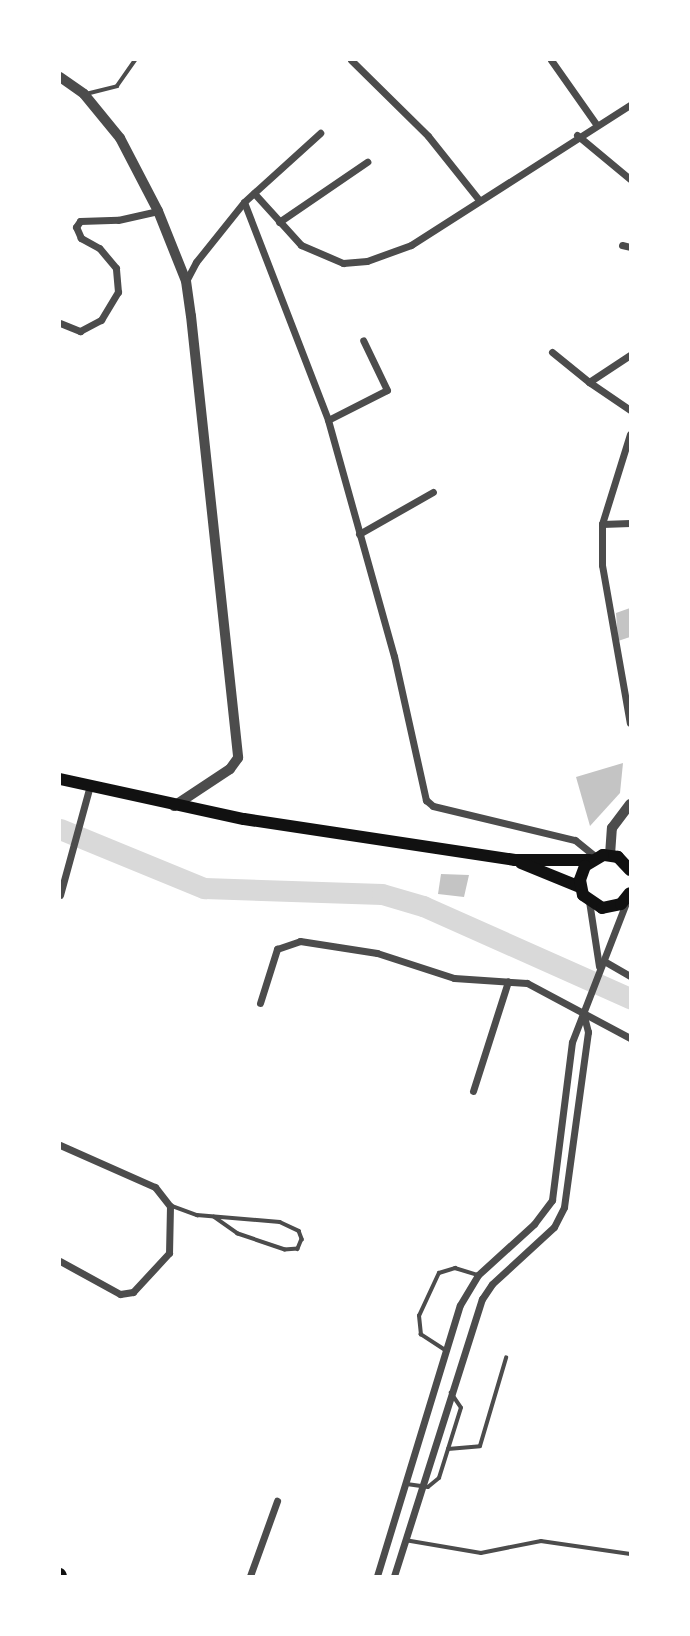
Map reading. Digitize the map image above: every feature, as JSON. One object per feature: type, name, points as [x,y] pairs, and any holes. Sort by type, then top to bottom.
[{"type":"main road","points":[[60,779],[173,806],[515,860],[599,857],[630,869]]},
{"type":"main road","points":[[580,887],[582,872],[599,857]]},
{"type":"main road","points":[[515,860],[580,887],[589,901],[609,908],[629,895]]},
{"type":"street","points":[[351,60],[428,136],[479,200]]},
{"type":"street","points":[[551,60],[596,124]]},
{"type":"street","points":[[60,77],[84,94],[120,138],[158,211],[186,281],[238,758],[230,769],[173,806]]},
{"type":"street","points":[[254,193],[301,245],[343,263],[367,261],[411,245],[577,135],[631,105]]},
{"type":"street","points":[[186,281],[195,262],[244,202],[320,133]]},
{"type":"street","points":[[577,135],[631,179]]},
{"type":"street","points":[[279,222],[367,162]]},
{"type":"street","points":[[244,202],[328,420],[394,656],[426,800],[433,806],[575,839],[599,857],[612,828],[631,804]]},
{"type":"street","points":[[60,323],[80,331],[101,320],[118,292],[117,268],[99,248],[81,238],[76,227],[80,221],[118,219],[158,211]]},
{"type":"street","points":[[328,420],[387,390],[363,340]]},
{"type":"street","points":[[552,352],[589,382],[631,410]]},
{"type":"street","points":[[589,382],[631,355]]},
{"type":"street","points":[[631,434],[602,524],[602,565],[631,723]]},
{"type":"street","points":[[359,534],[433,492]]},
{"type":"street","points":[[602,524],[631,523]]},
{"type":"street","points":[[60,894],[66,862],[90,785]]},
{"type":"street","points":[[377,1577],[460,1305],[478,1275],[534,1224],[552,1200],[572,1042],[629,895]]},
{"type":"street","points":[[589,901],[600,966]]},
{"type":"street","points":[[260,1003],[277,948],[293,941],[377,953],[454,978],[508,981],[535,986],[631,1038]]},
{"type":"street","points":[[600,966],[631,976]]},
{"type":"street","points":[[472,1091],[508,981]]},
{"type":"street","points":[[394,1577],[474,1317],[492,1284],[554,1227],[565,1207],[588,1032],[585,1013]]},
{"type":"street","points":[[60,1145],[155,1187],[170,1206],[169,1253],[133,1292],[120,1294],[60,1261]]},
{"type":"street","points":[[250,1577],[276,1501]]},
{"type":"lane","points":[[84,94],[117,86],[135,60]]},
{"type":"lane","points":[[170,1206],[214,1217],[280,1222],[299,1231],[302,1239],[298,1249],[285,1250],[238,1234],[214,1217]]},
{"type":"lane","points":[[446,1351],[421,1335],[419,1316],[439,1273],[455,1268],[478,1275]]},
{"type":"lane","points":[[448,1450],[480,1446],[506,1357]]},
{"type":"lane","points":[[405,1484],[422,1488],[436,1482],[462,1404],[452,1393]]},
{"type":"lane","points":[[404,1540],[481,1553],[541,1541],[631,1554]]},
{"type":"building","points":[[630,608],[630,637],[618,641],[616,613]]},
{"type":"building","points":[[623,763],[620,793],[590,826],[576,777]]},
{"type":"building","points":[[441,874],[469,875],[464,897],[438,894]]},
{"type":"waterway","points":[[60,829],[204,888],[382,894],[423,906],[630,998]]}]
